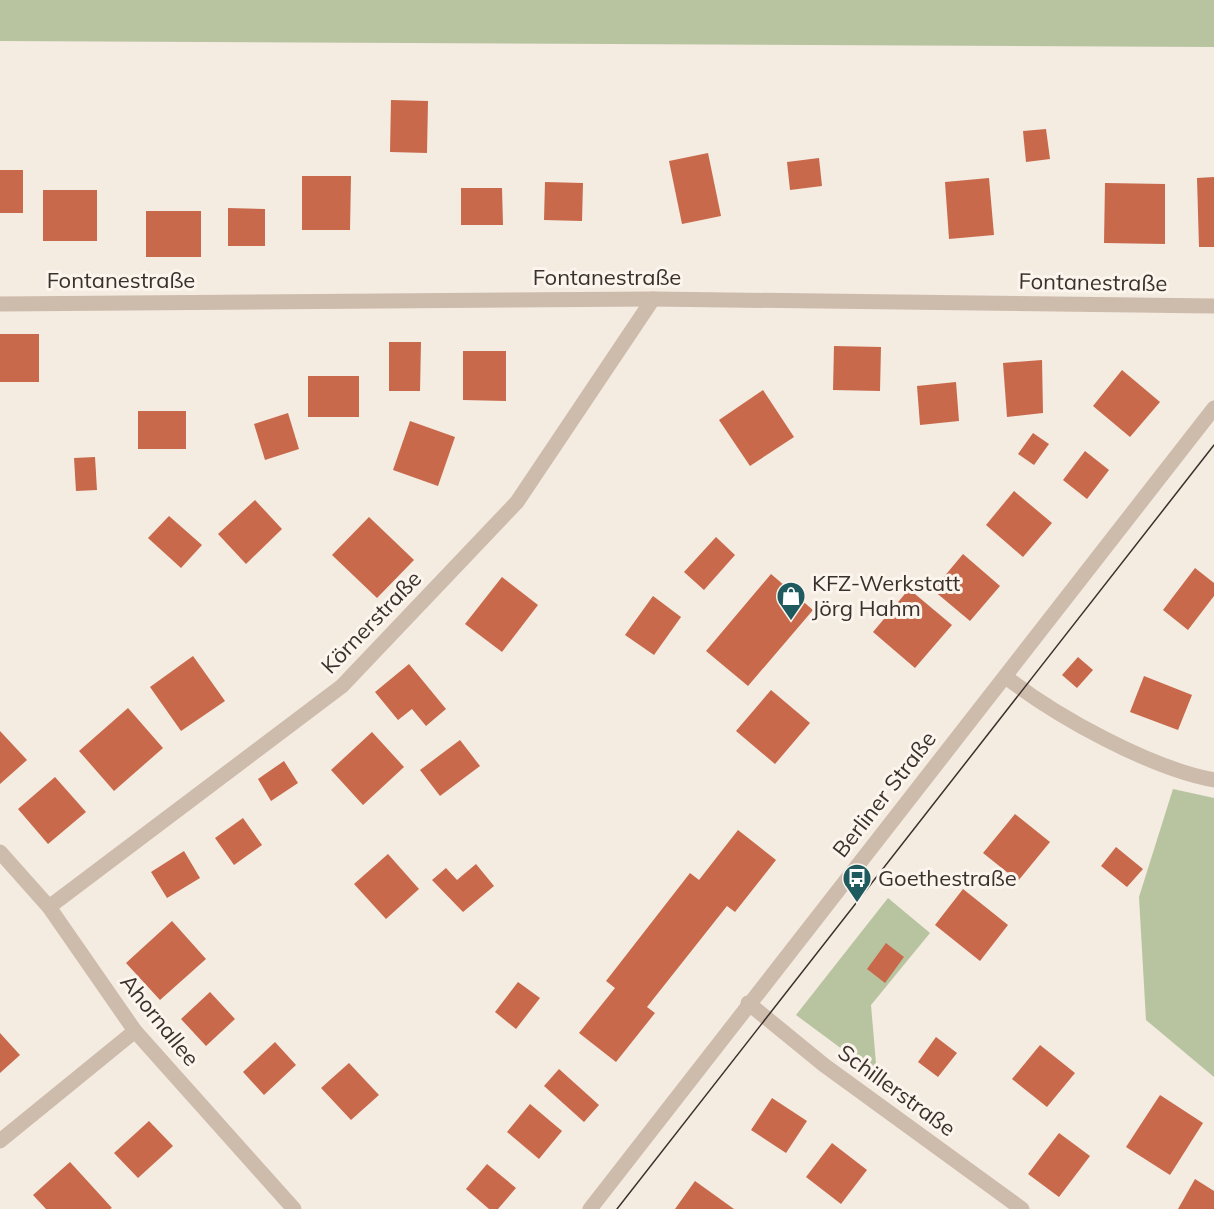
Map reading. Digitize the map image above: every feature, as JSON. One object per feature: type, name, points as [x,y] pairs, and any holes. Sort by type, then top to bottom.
[{"type":"street","name":"Fontanestraße","points":[[0,303],[653,299],[1214,306]]},
{"type":"street","name":"Körnerstraße","points":[[49,907],[342,686],[517,502],[653,299]]},
{"type":"street","name":"Berliner Straße","points":[[590,1209],[748,1003],[1214,408]]},
{"type":"street","points":[[1006,676],[1038,701],[1105,737],[1179,771],[1214,780]]},
{"type":"street","name":"Ahornallee","points":[[0,852],[49,907],[135,1031],[294,1209]]},
{"type":"street","name":"Schillerstraße","points":[[748,1003],[824,1065],[1022,1209]]},
{"type":"street","points":[[0,1141],[135,1031]]},
{"type":"green space","points":[[0,0],[1214,0],[1214,47],[0,41]]},
{"type":"green space","points":[[1173,789],[1214,798],[1214,1077],[1146,1020],[1139,897]]},
{"type":"green space","points":[[888,898],[930,933],[871,1005],[877,1075],[796,1015]]},
{"type":"building","points":[[391,100],[428,101],[427,153],[390,152]]},
{"type":"building","points":[[1046,129],[1050,159],[1026,162],[1023,131]]},
{"type":"building","points":[[708,153],[721,216],[682,224],[669,161]]},
{"type":"building","points":[[819,158],[822,186],[790,190],[787,162]]},
{"type":"building","points":[[0,170],[23,170],[23,213],[0,213]]},
{"type":"building","points":[[302,176],[351,176],[350,230],[302,230]]},
{"type":"building","points":[[1214,177],[1214,247],[1199,247],[1197,178]]},
{"type":"building","points":[[989,178],[994,235],[949,239],[945,182]]},
{"type":"building","points":[[545,182],[583,183],[582,221],[544,220]]},
{"type":"building","points":[[1105,183],[1165,184],[1165,244],[1104,243]]},
{"type":"building","points":[[461,188],[502,188],[503,225],[461,225]]},
{"type":"building","points":[[43,190],[97,190],[97,241],[43,241]]},
{"type":"building","points":[[228,208],[265,209],[265,246],[228,246]]},
{"type":"building","points":[[146,211],[201,211],[201,257],[146,257]]},
{"type":"building","points":[[0,334],[39,334],[39,382],[0,382]]},
{"type":"building","points":[[389,342],[421,342],[420,391],[389,391]]},
{"type":"building","points":[[834,346],[881,347],[880,391],[833,390]]},
{"type":"building","points":[[463,351],[506,351],[506,401],[463,400]]},
{"type":"building","points":[[1042,360],[1043,413],[1007,417],[1003,363]]},
{"type":"building","points":[[1122,370],[1160,402],[1130,437],[1093,406]]},
{"type":"building","points":[[308,376],[359,376],[359,417],[308,417]]},
{"type":"building","points":[[956,382],[959,421],[920,425],[917,386]]},
{"type":"building","points":[[763,390],[794,437],[750,466],[719,420]]},
{"type":"building","points":[[138,411],[186,411],[186,449],[138,449]]},
{"type":"building","points":[[288,413],[299,449],[265,460],[254,424]]},
{"type":"building","points":[[410,421],[455,437],[438,486],[393,470]]},
{"type":"building","points":[[1033,433],[1049,444],[1034,465],[1018,454]]},
{"type":"building","points":[[1085,451],[1109,470],[1087,499],[1063,480]]},
{"type":"building","points":[[95,457],[97,490],[76,491],[74,458]]},
{"type":"building","points":[[1014,491],[1052,523],[1023,557],[986,525]]},
{"type":"building","points":[[255,500],[282,529],[246,564],[218,534]]},
{"type":"building","points":[[169,516],[202,545],[181,568],[148,538]]},
{"type":"building","points":[[369,517],[414,560],[377,598],[332,555]]},
{"type":"building","points":[[716,537],[735,555],[704,590],[684,572]]},
{"type":"building","points":[[963,554],[1000,586],[970,621],[933,590]]},
{"type":"building","points":[[1195,568],[1214,583],[1214,596],[1188,630],[1163,610]]},
{"type":"building","points":[[771,574],[813,610],[748,686],[706,651]]},
{"type":"building","points":[[502,577],[538,605],[502,652],[465,624]]},
{"type":"building","points":[[909,589],[952,625],[915,668],[873,632]]},
{"type":"building","points":[[653,596],[681,617],[654,655],[625,635]]},
{"type":"building","points":[[193,656],[225,701],[181,731],[150,687]]},
{"type":"building","points":[[1078,657],[1093,670],[1077,688],[1062,675]]},
{"type":"building","points":[[409,664],[446,709],[426,726],[412,709],[398,720],[375,692]]},
{"type":"building","points":[[1144,676],[1192,695],[1178,730],[1130,712]]},
{"type":"building","points":[[771,690],[810,723],[775,764],[736,731]]},
{"type":"building","points":[[128,708],[163,748],[114,791],[79,751]]},
{"type":"building","points":[[0,731],[27,760],[0,784]]},
{"type":"building","points":[[372,732],[404,767],[363,805],[331,770]]},
{"type":"building","points":[[460,740],[480,766],[440,796],[420,770]]},
{"type":"building","points":[[284,761],[298,783],[271,801],[258,779]]},
{"type":"building","points":[[55,777],[86,812],[48,844],[18,809]]},
{"type":"building","points":[[1015,814],[1050,842],[1018,881],[983,853]]},
{"type":"building","points":[[243,818],[262,845],[234,865],[215,838]]},
{"type":"building","points":[[738,830],[776,860],[735,912],[727,906],[647,1007],[655,1013],[616,1062],[579,1033],[615,988],[606,981],[690,873],[699,880]]},
{"type":"building","points":[[1116,847],[1143,869],[1127,887],[1101,866]]},
{"type":"building","points":[[184,851],[200,878],[167,898],[151,872]]},
{"type":"building","points":[[388,854],[419,889],[386,919],[354,884]]},
{"type":"building","points":[[476,864],[494,886],[463,912],[432,880],[446,868],[457,880]]},
{"type":"building","points":[[963,889],[1008,925],[980,961],[935,925]]},
{"type":"building","points":[[172,921],[206,959],[160,1000],[126,963]]},
{"type":"building","points":[[886,943],[904,957],[885,983],[867,969]]},
{"type":"building","points":[[518,982],[540,998],[516,1029],[495,1012]]},
{"type":"building","points":[[210,992],[235,1019],[206,1046],[181,1019]]},
{"type":"building","points":[[0,1033],[20,1055],[0,1073]]},
{"type":"building","points":[[936,1037],[957,1053],[938,1077],[918,1062]]},
{"type":"building","points":[[275,1042],[296,1065],[264,1095],[243,1072]]},
{"type":"building","points":[[1040,1045],[1075,1073],[1047,1107],[1012,1079]]},
{"type":"building","points":[[349,1063],[379,1095],[351,1120],[321,1088]]},
{"type":"building","points":[[559,1069],[599,1105],[584,1122],[544,1086]]},
{"type":"building","points":[[1160,1095],[1203,1123],[1170,1175],[1126,1147]]},
{"type":"building","points":[[772,1098],[807,1121],[786,1153],[751,1130]]},
{"type":"building","points":[[530,1104],[562,1131],[539,1159],[507,1132]]},
{"type":"building","points":[[149,1121],[173,1146],[138,1178],[114,1153]]},
{"type":"building","points":[[1059,1133],[1090,1156],[1059,1197],[1028,1174]]},
{"type":"building","points":[[832,1143],[867,1170],[841,1204],[806,1177]]},
{"type":"building","points":[[70,1162],[112,1208],[46,1209],[33,1195]]},
{"type":"building","points":[[487,1164],[516,1188],[498,1209],[489,1209],[466,1189]]},
{"type":"building","points":[[1195,1179],[1214,1191],[1214,1209],[1178,1209]]},
{"type":"building","points":[[695,1181],[734,1209],[675,1209]]},
{"type":"tram line","points":[[617,1209],[1214,445]]},
{"type":"place","name":"KFZ-Werkstatt Jörg Hahm","points":[[791,622]]},
{"type":"place","name":"Goethestraße","points":[[857,904]]}]
